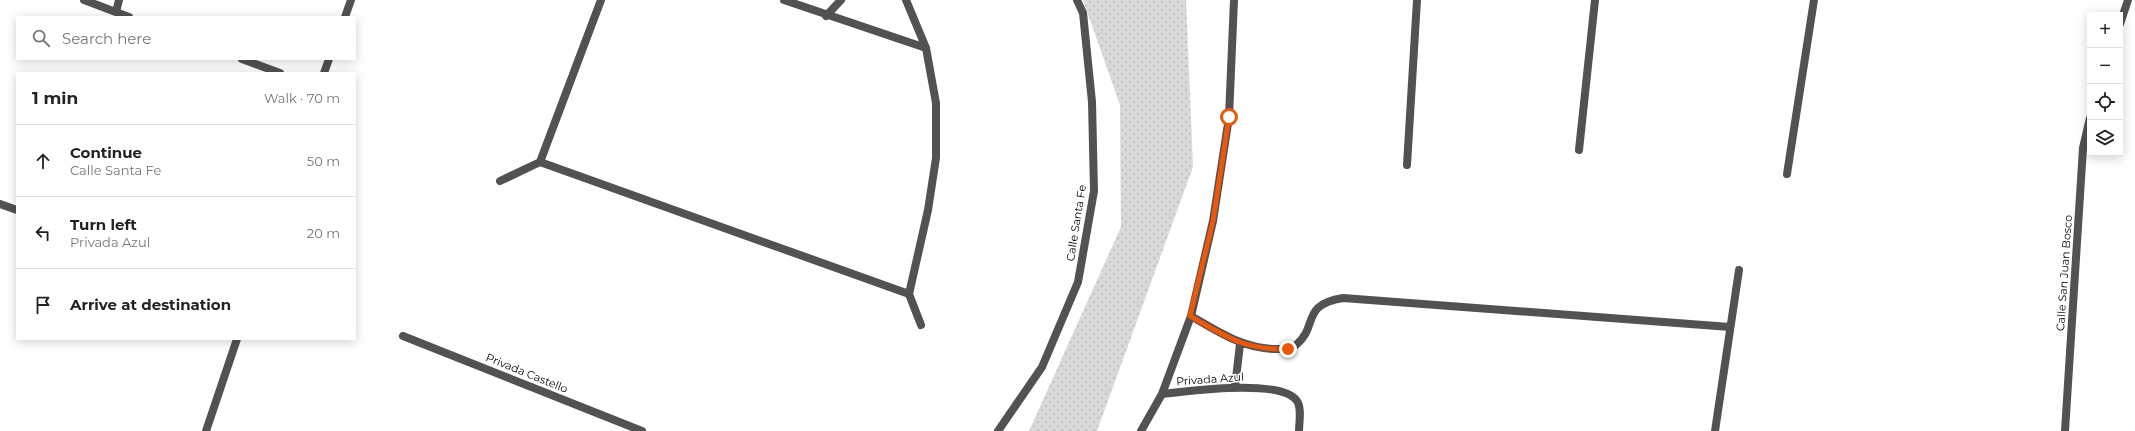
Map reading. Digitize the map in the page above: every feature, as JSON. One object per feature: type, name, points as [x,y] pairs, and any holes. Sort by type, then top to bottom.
[{"type":"street","points":[[84,0],[126,16]]},
{"type":"street","points":[[116,12],[120,0]]},
{"type":"street","points":[[345,16],[351,0]]},
{"type":"street","points":[[500,181],[540,162],[601,0]]},
{"type":"street","points":[[784,0],[826,16],[926,48]]},
{"type":"street","points":[[826,16],[841,0]]},
{"type":"street","points":[[906,0],[926,48],[936,103],[936,158],[928,210],[910,294],[921,324]]},
{"type":"street","name":"Calle Santa Fe","points":[[998,431],[1042,367],[1078,282],[1094,191],[1092,102],[1083,13],[1077,0]]},
{"type":"street","points":[[1141,431],[1162,394],[1190,316],[1213,221],[1229,117],[1234,0]]},
{"type":"street","points":[[1406,165],[1417,0]]},
{"type":"street","points":[[1578,150],[1595,0]]},
{"type":"street","points":[[1787,174],[1814,0]]},
{"type":"street","points":[[2123,15],[2128,0]]},
{"type":"street","points":[[245,60],[277,72]]},
{"type":"street","points":[[324,72],[329,60]]},
{"type":"street","name":"Calle San Juan Bosco","points":[[2065,431],[2083,148],[2090,120]]},
{"type":"street","points":[[540,162],[910,294]]},
{"type":"street","points":[[0,204],[16,210]]},
{"type":"street","points":[[1715,431],[1739,270]]},
{"type":"street","points":[[1190,316],[1240,344],[1268,350],[1288,349],[1296,345],[1303,336],[1318,306],[1329,300],[1343,298],[1730,327]]},
{"type":"street","name":"Privada Castello","points":[[403,336],[642,431]]},
{"type":"street","points":[[206,431],[237,340]]},
{"type":"street","points":[[1235,387],[1240,344]]},
{"type":"street","name":"Privada Azul","points":[[1162,394],[1235,387],[1267,389],[1290,394],[1298,401],[1300,407],[1299,431]]},
{"type":"shaded area","points":[[1083,0],[1186,0],[1193,167],[1097,431],[1029,431],[1121,227],[1120,105]]},
{"type":"route","points":[[1229,117],[1213,221],[1190,316],[1240,344],[1268,350],[1288,349]]}]
